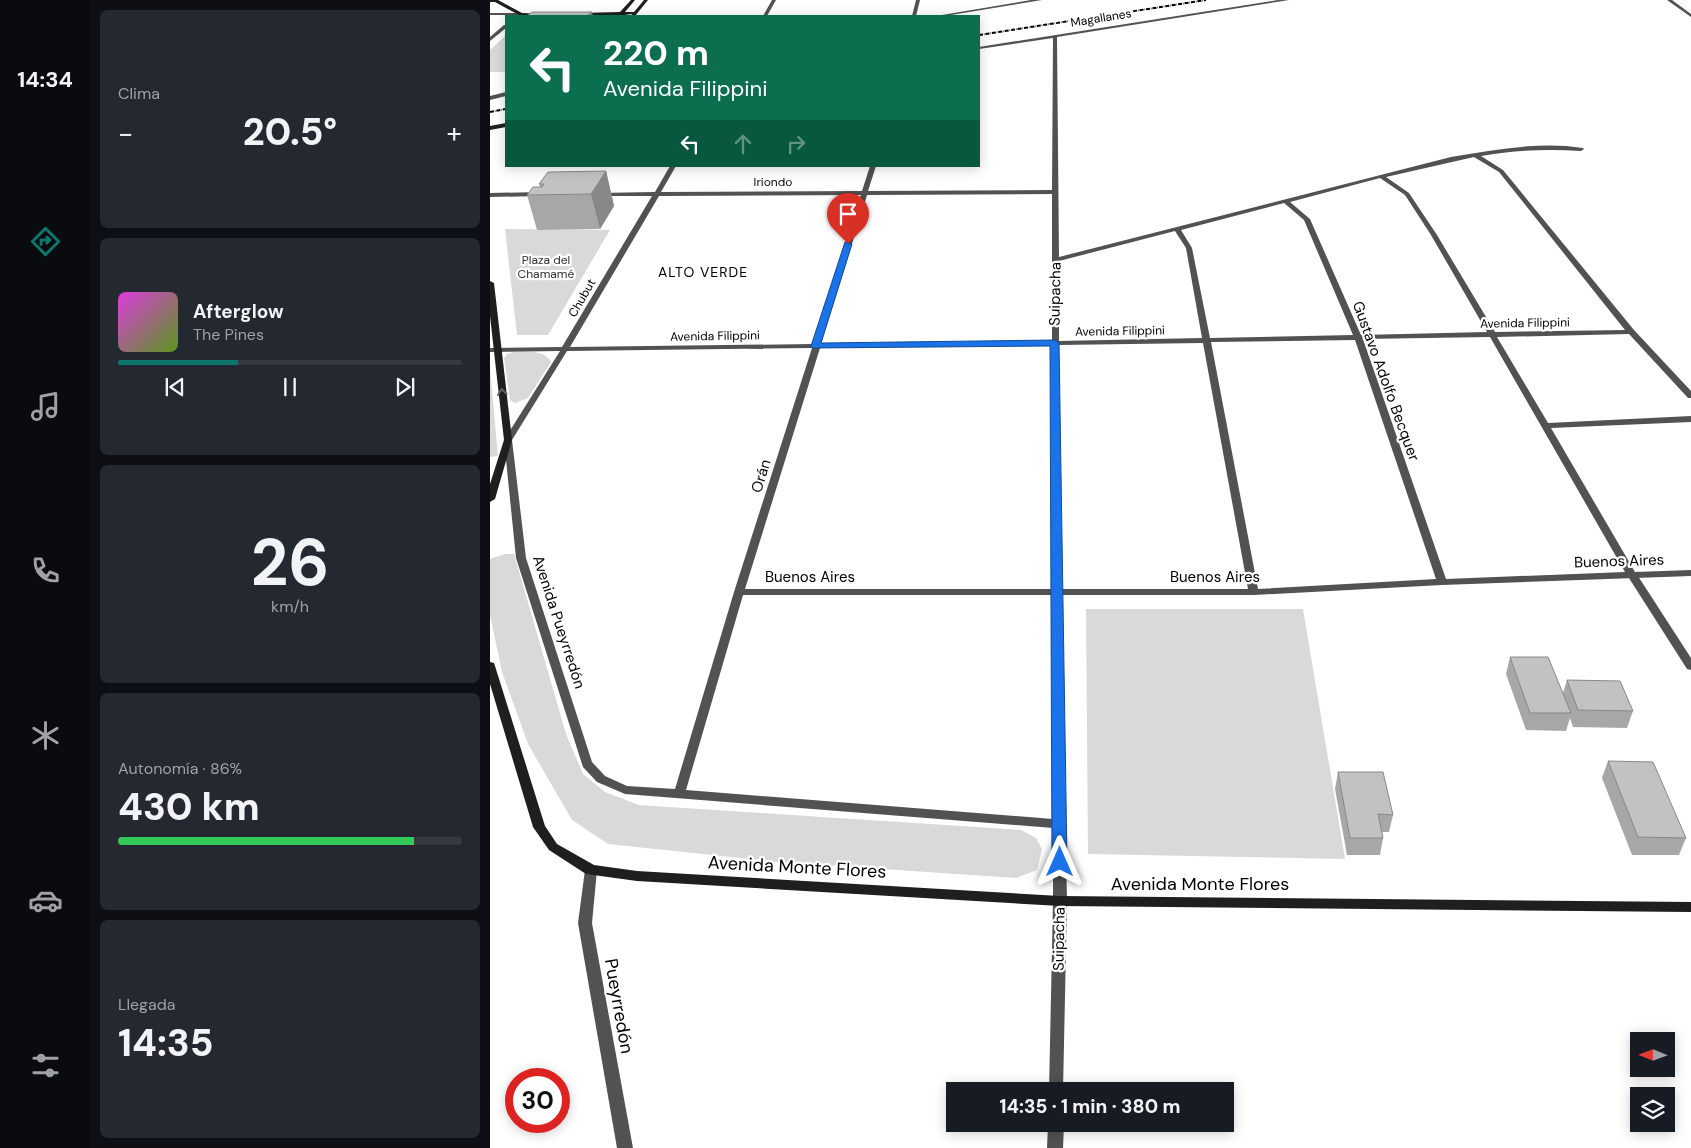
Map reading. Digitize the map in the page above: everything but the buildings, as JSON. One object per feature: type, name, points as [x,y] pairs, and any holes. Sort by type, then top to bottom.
[{"type":"street","points":[[620,15],[633,0]]},
{"type":"street","points":[[575,14],[634,15],[646,0]]},
{"type":"street","points":[[766,15],[774,0]]},
{"type":"street","points":[[914,15],[918,0]]},
{"type":"street","points":[[944,15],[1040,0]]},
{"type":"street","name":"Magallanes","points":[[980,48],[1287,0]]},
{"type":"street","points":[[1669,0],[1691,16]]},
{"type":"street","points":[[493,1],[519,15]]},
{"type":"street","points":[[490,14],[548,14]]},
{"type":"street","points":[[490,40],[505,27]]},
{"type":"street","name":"Suipacha","points":[[1054,37],[1056,592],[1060,901],[1056,1082]]},
{"type":"street","points":[[490,93],[505,92]]},
{"type":"street","points":[[490,98],[505,92]]},
{"type":"street","points":[[490,128],[505,125]]},
{"type":"street","points":[[1056,260],[1431,163],[1524,148],[1555,147],[1581,149]]},
{"type":"street","points":[[1477,156],[1501,172],[1630,332],[1691,396]]},
{"type":"street","name":"Chubut","points":[[508,440],[565,349],[672,167]]},
{"type":"street","name":"Orán","points":[[679,795],[739,592],[873,167]]},
{"type":"street","points":[[1381,176],[1407,194],[1434,235],[1490,335],[1632,575],[1691,666]]},
{"type":"street","name":"Iriondo","points":[[586,194],[1055,192]]},
{"type":"street","points":[[490,195],[547,194]]},
{"type":"street","name":"Gustavo Adolfo Becquer","points":[[1285,201],[1307,219],[1358,337],[1442,582]]},
{"type":"street","points":[[1177,229],[1189,248],[1254,592]]},
{"type":"street","name":"Avenida Pueyrredón","points":[[490,283],[494,350],[508,440],[521,558],[587,764],[602,779],[625,790],[679,795]]},
{"type":"street","name":"Avenida Filippini","points":[[494,350],[1055,343],[1630,332]]},
{"type":"street","points":[[1544,426],[1691,419]]},
{"type":"street","name":"Avenida Pueyrredón","points":[[490,499],[508,440]]},
{"type":"street","name":"Buenos Aires","points":[[739,592],[1254,592],[1442,582],[1691,573]]},
{"type":"street","points":[[490,666],[539,826],[553,847],[591,870]]},
{"type":"street","points":[[679,795],[1059,824]]},
{"type":"street","name":"Avenida Monte Flores","points":[[591,870],[637,876],[1060,901],[1691,907]]},
{"type":"street","name":"Pueyrredón","points":[[591,870],[585,923],[625,1148]]},
{"type":"street","points":[[1055,1148],[1056,1132]]},
{"type":"green space","points":[[505,36],[505,72],[490,72],[490,50]]},
{"type":"green space","name":"Plaza del Chamamé","points":[[505,229],[610,230],[548,335],[517,335]]},
{"type":"green space","points":[[514,352],[540,353],[551,362],[528,398],[515,403],[510,400],[504,358],[507,354]]},
{"type":"green space","points":[[490,368],[498,456],[490,457]]},
{"type":"green space","points":[[505,554],[514,554],[566,734],[583,774],[605,792],[639,805],[1021,830],[1036,838],[1042,849],[1037,870],[1016,878],[779,862],[608,844],[572,820],[528,744],[502,672],[490,615],[490,559]]},
{"type":"green space","points":[[1086,609],[1303,609],[1345,859],[1088,854]]},
{"type":"railway","points":[[980,35],[1206,0]]},
{"type":"railway","points":[[490,112],[505,109]]},
{"type":"district","name":"ALTO VERDE","points":[[703,272]]},
{"type":"route","points":[[848,244],[816,346],[1055,343],[1060,862]]}]
